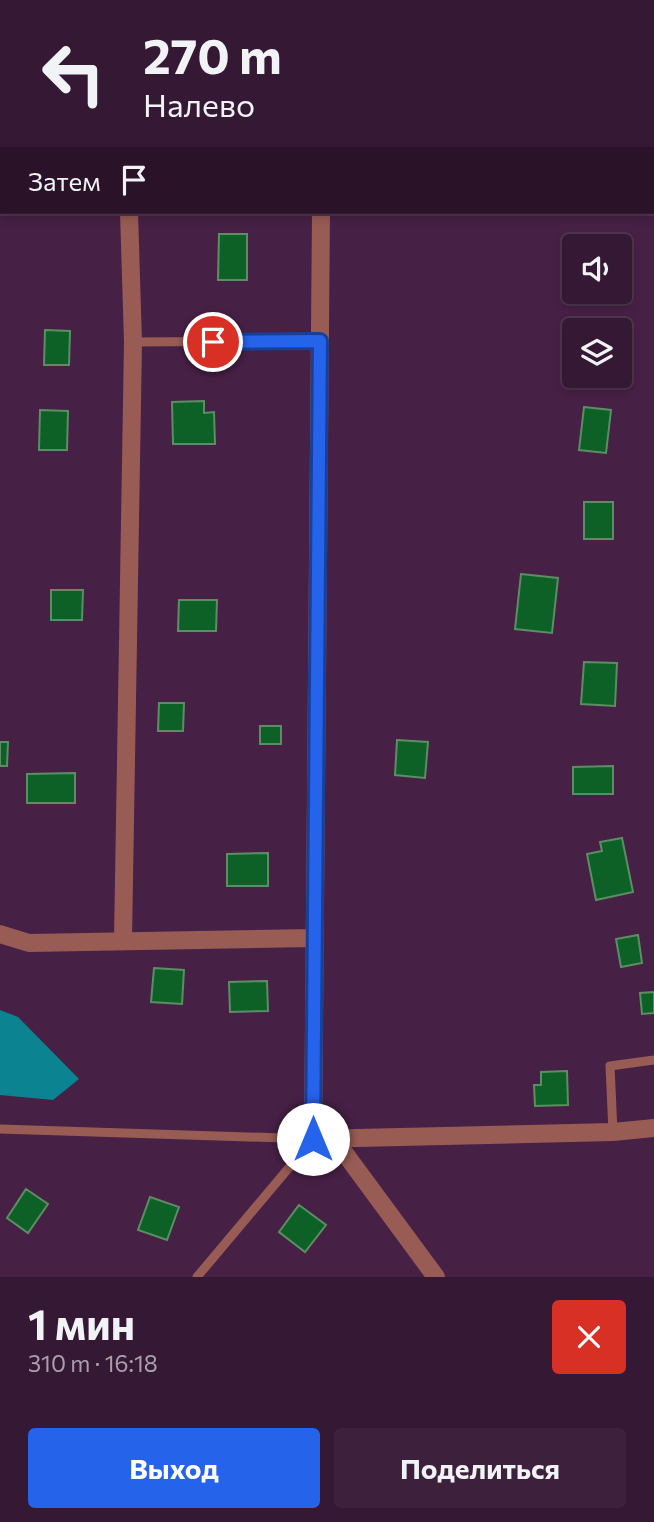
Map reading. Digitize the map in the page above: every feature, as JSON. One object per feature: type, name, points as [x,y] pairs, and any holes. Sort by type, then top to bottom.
[{"type":"street","points":[[123,940],[133,342],[129,214]]},
{"type":"street","points":[[321,214],[313,1139],[613,1132],[654,1128]]},
{"type":"street","points":[[0,934],[29,943],[314,938]]},
{"type":"street","points":[[335,1140],[436,1277]]},
{"type":"lane","points":[[133,342],[320,341]]},
{"type":"lane","points":[[613,1132],[610,1066],[654,1060]]},
{"type":"lane","points":[[0,1129],[313,1139]]},
{"type":"lane","points":[[197,1277],[313,1139]]},
{"type":"shaded area","points":[[0,1010],[18,1017],[79,1079],[53,1100],[0,1095]]},
{"type":"building","points":[[219,234],[247,234],[247,280],[218,280]]},
{"type":"building","points":[[45,330],[70,331],[69,365],[44,365]]},
{"type":"building","points":[[204,401],[204,413],[214,412],[215,444],[173,444],[172,402]]},
{"type":"building","points":[[584,407],[611,410],[606,453],[579,450]]},
{"type":"building","points":[[40,410],[68,411],[67,450],[39,450]]},
{"type":"building","points":[[584,502],[613,502],[613,539],[584,539]]},
{"type":"building","points":[[521,574],[558,578],[552,633],[515,629]]},
{"type":"building","points":[[51,590],[83,590],[82,620],[51,620]]},
{"type":"building","points":[[179,600],[217,600],[216,631],[178,631]]},
{"type":"building","points":[[584,662],[617,663],[615,706],[581,704]]},
{"type":"building","points":[[159,703],[184,703],[183,731],[158,731]]},
{"type":"building","points":[[260,726],[281,726],[281,744],[260,744]]},
{"type":"building","points":[[397,740],[428,742],[425,778],[395,775]]},
{"type":"building","points":[[0,742],[8,742],[7,766],[0,766]]},
{"type":"building","points":[[613,766],[613,794],[573,794],[573,767]]},
{"type":"building","points":[[75,773],[75,803],[27,803],[27,774]]},
{"type":"building","points":[[622,838],[633,892],[596,900],[587,854],[602,851],[600,842]]},
{"type":"building","points":[[268,853],[268,886],[227,886],[227,854]]},
{"type":"building","points":[[638,935],[642,963],[621,967],[616,939]]},
{"type":"building","points":[[154,968],[184,970],[182,1004],[151,1002]]},
{"type":"building","points":[[267,981],[268,1011],[230,1012],[229,982]]},
{"type":"building","points":[[654,992],[654,1013],[642,1014],[640,993]]},
{"type":"building","points":[[567,1071],[568,1105],[535,1106],[534,1085],[541,1085],[541,1072]]},
{"type":"building","points":[[26,1189],[48,1204],[28,1233],[7,1218]]},
{"type":"building","points":[[150,1197],[179,1207],[167,1240],[138,1230]]},
{"type":"building","points":[[299,1205],[326,1225],[305,1252],[279,1232]]},
{"type":"route","points":[[213,342],[320,341],[313,1139]]}]
